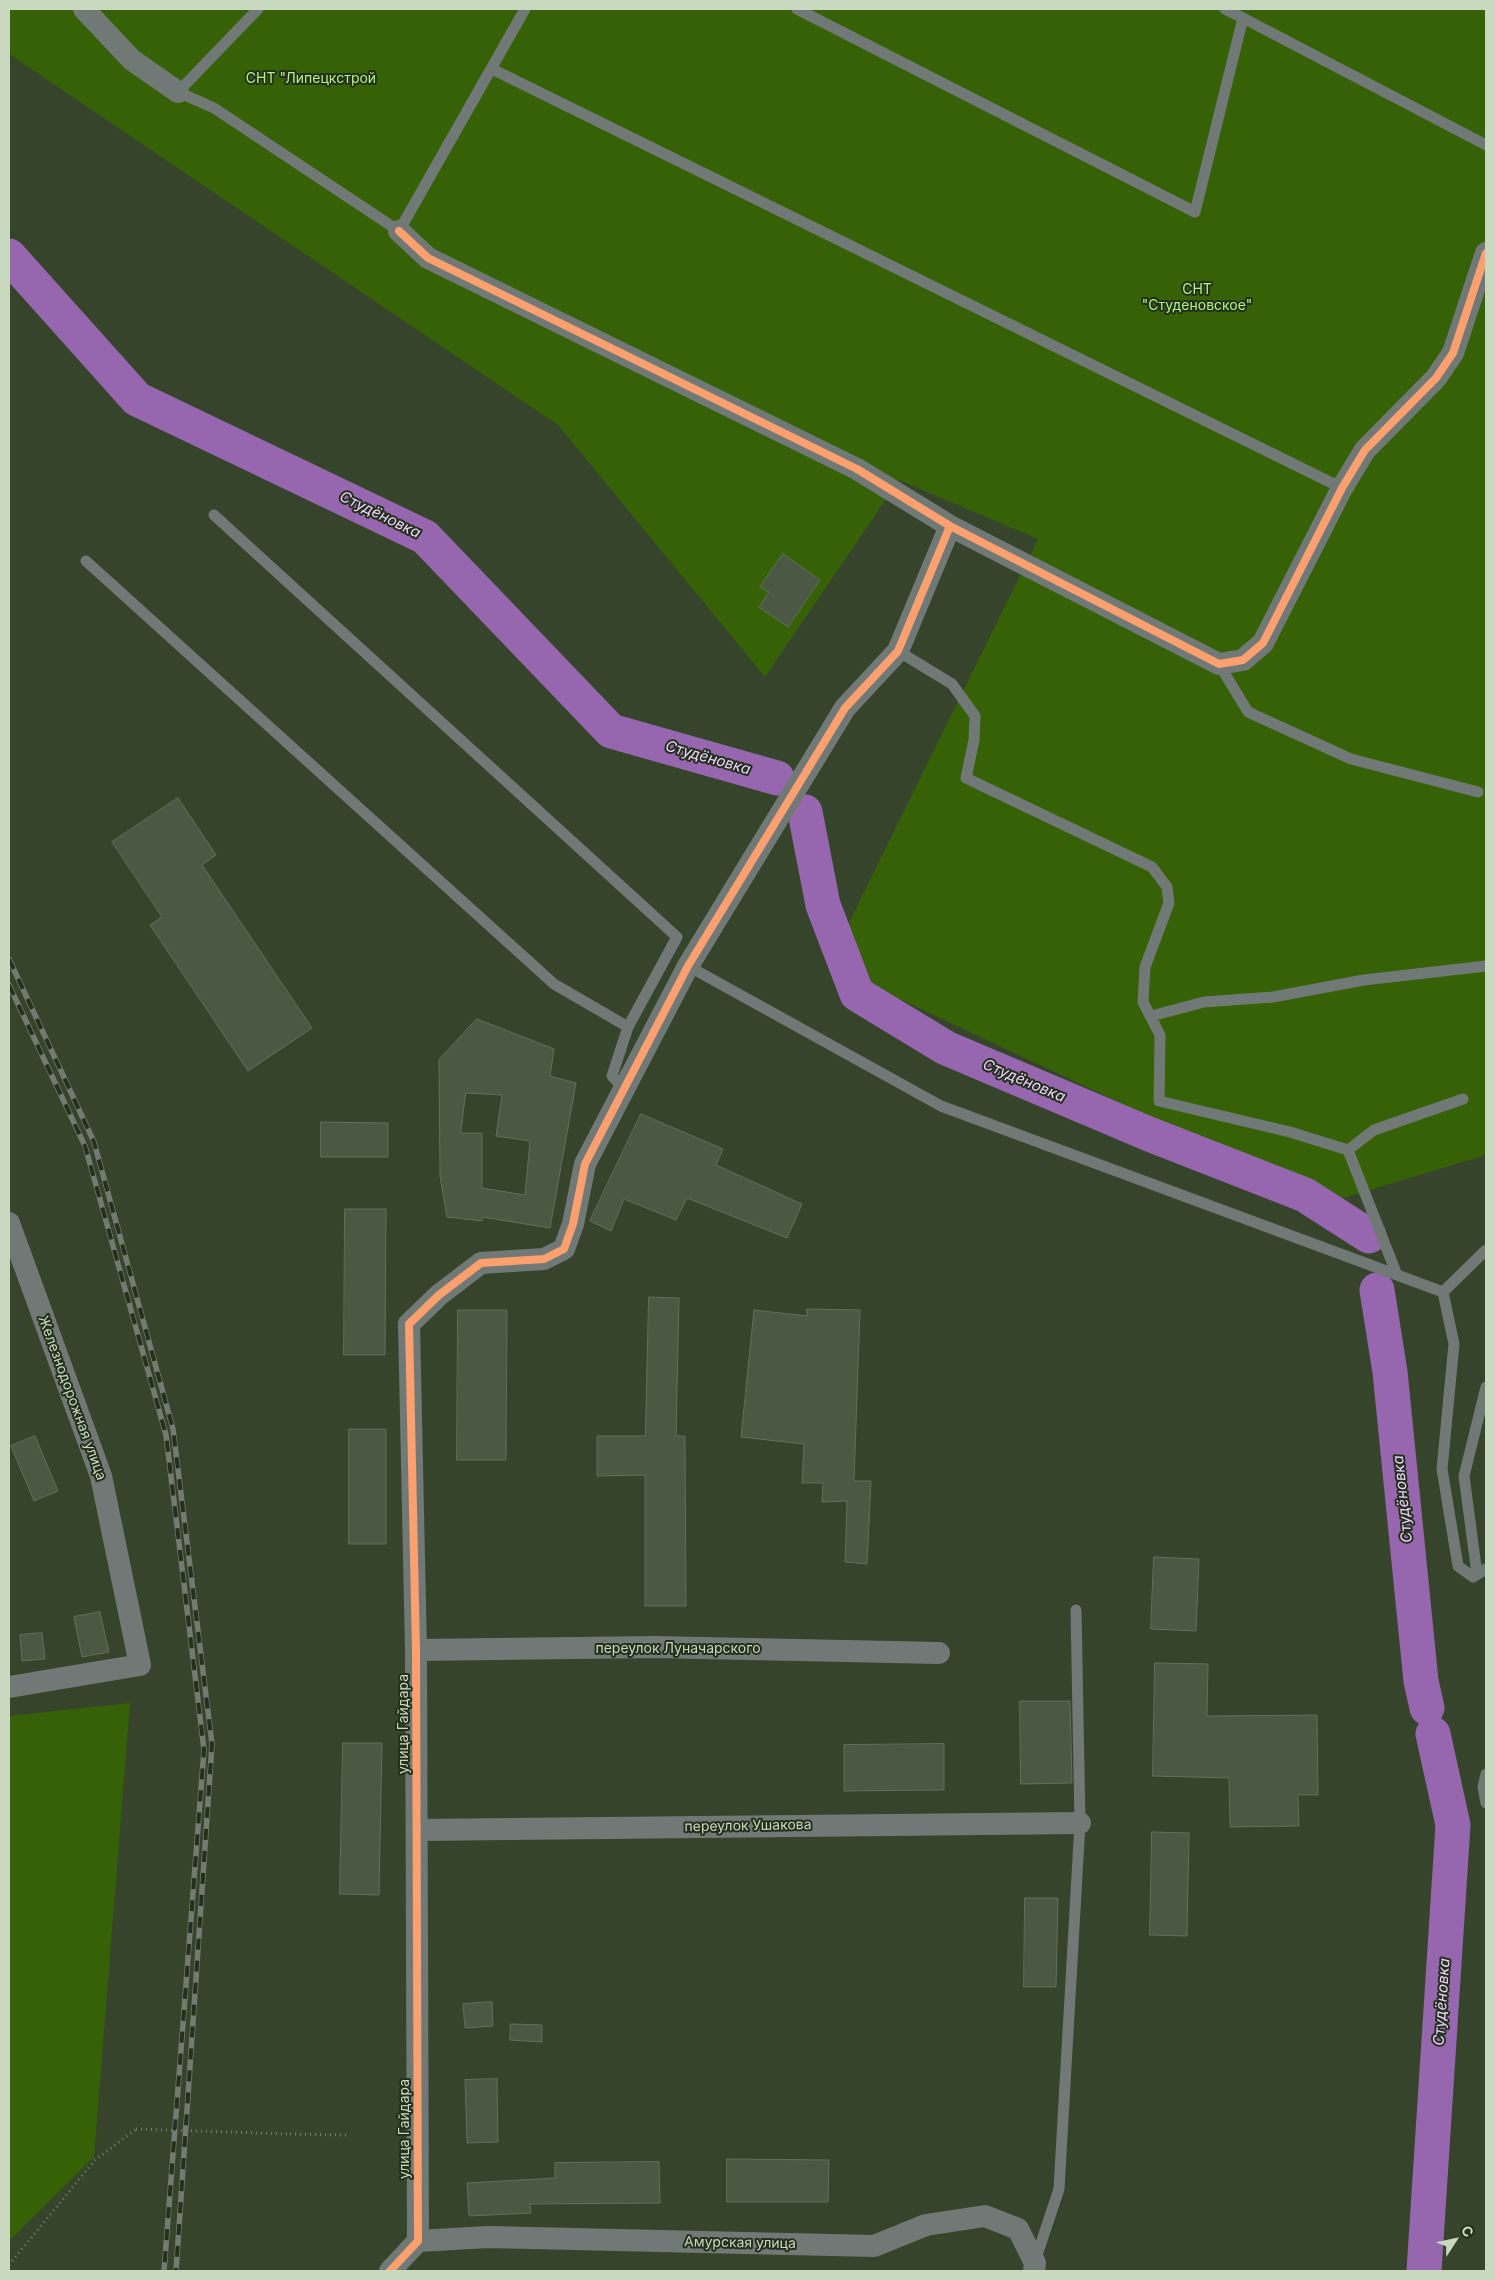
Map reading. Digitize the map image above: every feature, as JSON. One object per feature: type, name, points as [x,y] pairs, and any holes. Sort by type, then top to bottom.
[{"type":"street","points":[[84,9],[132,60],[178,92]]},
{"type":"street","points":[[400,231],[428,258],[858,469],[950,526],[1218,664],[1243,660],[1263,643],[1342,488],[1365,450],[1436,378],[1453,353],[1486,253]]},
{"type":"street","points":[[624,1089],[688,966],[846,708],[898,651],[950,526]]},
{"type":"street","name":"улица Гайдара","points":[[418,2241],[416,1650],[409,1324],[439,1295],[481,1263],[544,1259],[564,1249],[573,1224],[585,1164],[624,1089]]},
{"type":"street","name":"Железнодорожная улица","points":[[9,1223],[101,1476],[140,1665],[9,1687]]},
{"type":"street","name":"переулок Луначарского","points":[[416,1650],[654,1647],[939,1652]]},
{"type":"street","name":"переулок Ушакова","points":[[417,1830],[1080,1823]]},
{"type":"street","name":"Амурская улица","points":[[418,2241],[488,2237],[874,2246],[926,2225],[985,2216],[1018,2229],[1034,2267]]},
{"type":"street","points":[[390,2271],[418,2241]]},
{"type":"lane","points":[[258,9],[178,92],[214,108],[400,231],[525,9]]},
{"type":"lane","points":[[797,9],[1195,212],[1243,18]]},
{"type":"lane","points":[[1225,9],[1486,145]]},
{"type":"lane","points":[[492,69],[1342,488]]},
{"type":"lane","points":[[214,515],[677,938],[628,1027],[612,1076],[624,1089]]},
{"type":"lane","points":[[86,561],[554,984],[628,1027]]},
{"type":"lane","points":[[898,651],[952,684],[974,716],[974,740],[966,778],[1152,868],[1167,887],[1169,904],[1145,967],[1143,1002],[1160,1035],[1159,1101],[1290,1132],[1348,1150]]},
{"type":"lane","points":[[1218,664],[1248,712],[1351,759],[1478,792]]},
{"type":"lane","points":[[688,966],[942,1106],[1443,1292]]},
{"type":"lane","points":[[1151,1016],[1204,1002],[1273,997],[1364,980],[1486,966]]},
{"type":"lane","points":[[1348,1150],[1374,1130],[1463,1099]]},
{"type":"lane","points":[[1348,1150],[1397,1274]]},
{"type":"lane","points":[[1443,1292],[1486,1250]]},
{"type":"lane","points":[[1443,1292],[1454,1344],[1442,1469],[1458,1566],[1472,1577],[1481,1572],[1464,1476],[1486,1387]]},
{"type":"lane","points":[[1034,2267],[1059,2189],[1080,1823],[1076,1610]]},
{"type":"lane","points":[[1486,1774],[1483,1787],[1486,1803]]},
{"type":"path","points":[[9,2265],[96,2160],[136,2129],[347,2135]]},
{"type":"green space","name":"СНТ \"Студеновское\"","points":[[9,9],[1486,9],[1486,1155],[1330,1202],[828,965],[1038,539],[899,480],[765,677],[558,425],[9,54]]},
{"type":"green space","points":[[130,1703],[94,2157],[9,2241],[9,1716]]},
{"type":"building","points":[[783,554],[820,580],[788,627],[759,607],[769,592],[760,587]]},
{"type":"building","points":[[178,798],[216,855],[202,865],[312,1028],[248,1071],[150,925],[162,917],[112,842]]},
{"type":"building","points":[[477,1019],[554,1049],[550,1076],[576,1083],[550,1228],[482,1217],[482,1221],[447,1217],[440,1176],[439,1060]],"holes":[[[466,1093],[502,1095],[496,1136],[530,1141],[525,1195],[482,1188],[482,1133],[461,1133]]]},
{"type":"building","points":[[641,1114],[723,1149],[716,1165],[802,1204],[787,1238],[687,1198],[676,1220],[624,1199],[611,1231],[590,1221]]},
{"type":"building","points":[[321,1122],[388,1123],[388,1157],[321,1157]]},
{"type":"building","points":[[345,1209],[386,1209],[385,1355],[344,1355]]},
{"type":"building","points":[[649,1297],[679,1298],[676,1436],[685,1436],[686,1606],[645,1606],[645,1475],[597,1476],[597,1436],[645,1436]]},
{"type":"building","points":[[807,1309],[860,1310],[854,1481],[871,1481],[867,1564],[845,1562],[847,1501],[822,1502],[823,1483],[802,1483],[804,1444],[741,1437],[754,1310],[807,1316]]},
{"type":"building","points":[[458,1310],[507,1310],[506,1460],[457,1460]]},
{"type":"building","points":[[349,1429],[386,1429],[386,1544],[349,1544]]},
{"type":"building","points":[[35,1436],[58,1491],[34,1501],[11,1446]]},
{"type":"building","points":[[1154,1557],[1199,1559],[1196,1631],[1151,1629]]},
{"type":"building","points":[[100,1612],[109,1652],[82,1657],[74,1617]]},
{"type":"building","points":[[42,1633],[45,1659],[22,1661],[20,1635]]},
{"type":"building","points":[[1155,1663],[1208,1664],[1207,1716],[1317,1715],[1318,1795],[1298,1795],[1299,1826],[1230,1827],[1229,1778],[1153,1776]]},
{"type":"building","points":[[1020,1701],[1070,1701],[1072,1783],[1021,1784]]},
{"type":"building","points":[[343,1743],[382,1743],[379,1895],[340,1894]]},
{"type":"building","points":[[944,1744],[944,1790],[844,1791],[844,1745]]},
{"type":"building","points":[[1152,1832],[1189,1833],[1187,1936],[1150,1935]]},
{"type":"building","points":[[1025,1898],[1058,1898],[1056,1987],[1024,1987]]},
{"type":"building","points":[[492,2002],[493,2026],[465,2028],[463,2004]]},
{"type":"building","points":[[511,2024],[542,2025],[542,2042],[510,2040]]},
{"type":"building","points":[[497,2079],[498,2142],[467,2143],[465,2080]]},
{"type":"building","points":[[727,2159],[829,2160],[828,2202],[727,2202]]},
{"type":"building","points":[[659,2162],[660,2203],[530,2204],[531,2213],[469,2216],[467,2183],[555,2178],[555,2163]]},
{"type":"waterway","name":"Студёновка","points":[[9,256],[137,399],[425,537],[611,731],[777,778]]},
{"type":"waterway","name":"Студёновка","points":[[805,812],[823,905],[857,994],[946,1048],[1149,1134],[1305,1195],[1369,1236]]},
{"type":"waterway","name":"Студёновка","points":[[1377,1290],[1390,1372],[1421,1681],[1427,1708]]},
{"type":"waterway","name":"Студёновка","points":[[1424,2271],[1453,1825],[1433,1734]]},
{"type":"railway","points":[[9,959],[94,1142],[173,1429],[212,1744],[176,2271]]},
{"type":"railway","points":[[9,985],[85,1146],[166,1435],[204,1750],[164,2271]]},
{"type":"cycle path","points":[[399,231],[428,258],[857,469],[950,526],[1219,664],[1243,660],[1263,643],[1342,488],[1365,450],[1436,378],[1453,353],[1486,253]]},
{"type":"cycle path","points":[[390,2271],[418,2241],[416,1650],[409,1324],[439,1295],[481,1263],[544,1259],[564,1249],[573,1224],[585,1164],[688,966],[845,708],[898,651],[950,526]]},
{"type":"park label","name":"СНТ \"Липецкстрой","points":[[311,79]]}]
